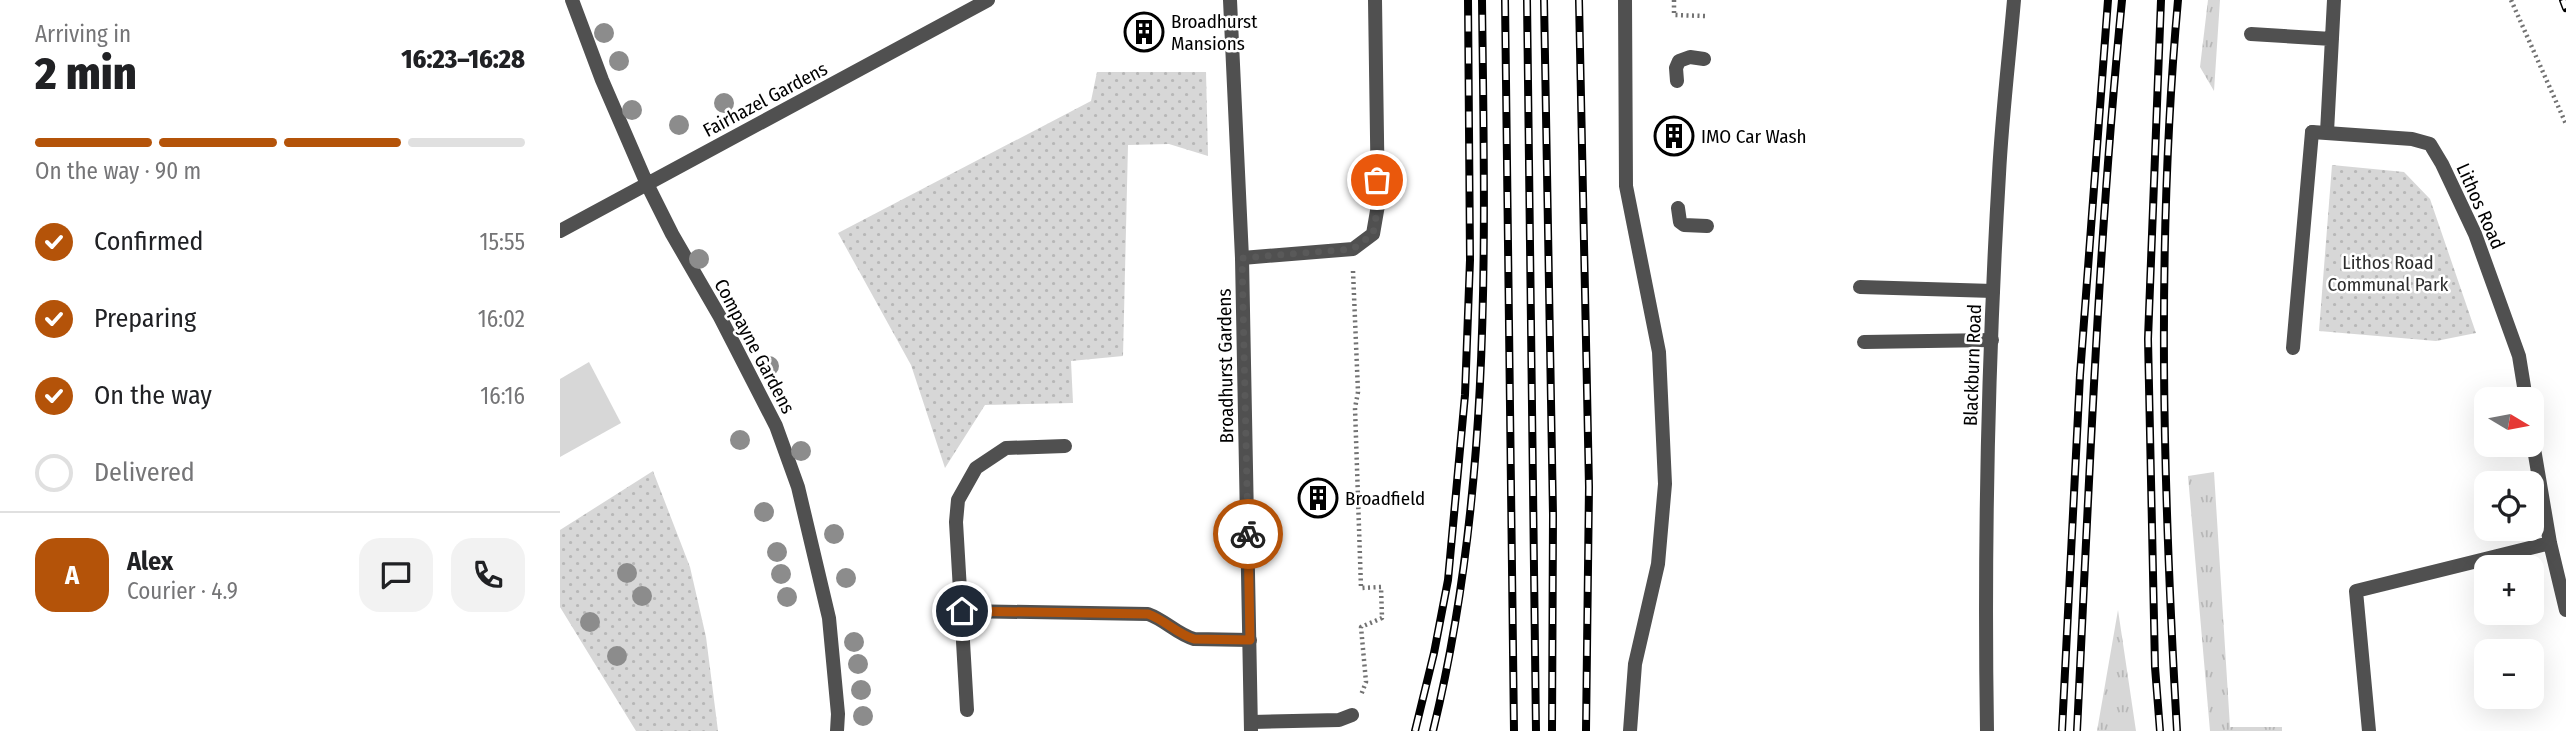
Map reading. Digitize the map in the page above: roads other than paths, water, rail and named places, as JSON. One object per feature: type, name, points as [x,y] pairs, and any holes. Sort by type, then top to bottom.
[{"type":"street","name":"Compayne Gardens","points":[[572,0],[602,80],[647,184],[776,426],[794,475],[829,618],[838,714],[837,731]]},
{"type":"street","name":"Fairhazel Gardens","points":[[560,231],[988,0]]},
{"type":"street","name":"Broadhurst Gardens","points":[[1230,0],[1242,258],[1252,726]]},
{"type":"street","points":[[1242,258],[1353,249],[1373,234],[1378,205],[1375,0]]},
{"type":"street","points":[[1625,0],[1626,186],[1659,352],[1665,484],[1658,564],[1635,664],[1630,731]]},
{"type":"street","name":"Blackburn Road","points":[[1987,731],[1993,291],[1999,172],[2014,0]]},
{"type":"street","points":[[2293,348],[2332,39],[2334,0]]},
{"type":"street","points":[[2250,34],[2332,39]]},
{"type":"street","points":[[1677,81],[1676,68],[1679,61],[1690,57],[1704,59]]},
{"type":"street","name":"Lithos Road","points":[[2319,132],[2412,139],[2430,144],[2475,233],[2519,356],[2524,387]]},
{"type":"street","points":[[1678,208],[1680,222],[1684,225],[1706,226]]},
{"type":"street","points":[[1860,287],[1993,291]]},
{"type":"street","points":[[1864,342],[1992,340]]},
{"type":"street","points":[[967,710],[956,522],[958,500],[976,468],[1006,448],[1065,446]]},
{"type":"street","points":[[2535,457],[2550,543],[2566,610]]},
{"type":"street","points":[[2369,731],[2356,591],[2550,543]]},
{"type":"street","points":[[962,611],[1148,614],[1163,619],[1186,637],[1250,640]]},
{"type":"street","points":[[1252,726],[1339,720],[1352,715]]},
{"type":"railway","points":[[1415,731],[1448,580],[1465,395],[1470,260],[1468,0]]},
{"type":"railway","points":[[1433,731],[1452,640],[1466,549],[1475,458],[1483,276],[1482,0]]},
{"type":"railway","points":[[1505,0],[1514,731]]},
{"type":"railway","points":[[1527,0],[1536,731]]},
{"type":"railway","points":[[1544,0],[1553,515],[1552,731]]},
{"type":"railway","points":[[1579,0],[1589,487],[1586,731]]},
{"type":"railway","points":[[2062,731],[2080,375],[2108,0]]},
{"type":"railway","points":[[2077,731],[2100,274],[2122,0]]},
{"type":"railway","points":[[2160,731],[2155,667],[2148,339],[2161,0]]},
{"type":"railway","points":[[2177,731],[2165,457],[2164,274],[2171,91],[2178,0]]},
{"type":"railway","points":[[2563,0],[2566,8]]},
{"type":"place","name":"Broadhurst Mansions","points":[[1144,32]]},
{"type":"place","name":"IMO Car Wash","points":[[1674,136]]},
{"type":"place","name":"Broadfield","points":[[1318,498]]},
{"type":"park label","name":"Lithos Road Communal Park","points":[[2388,273]]}]
